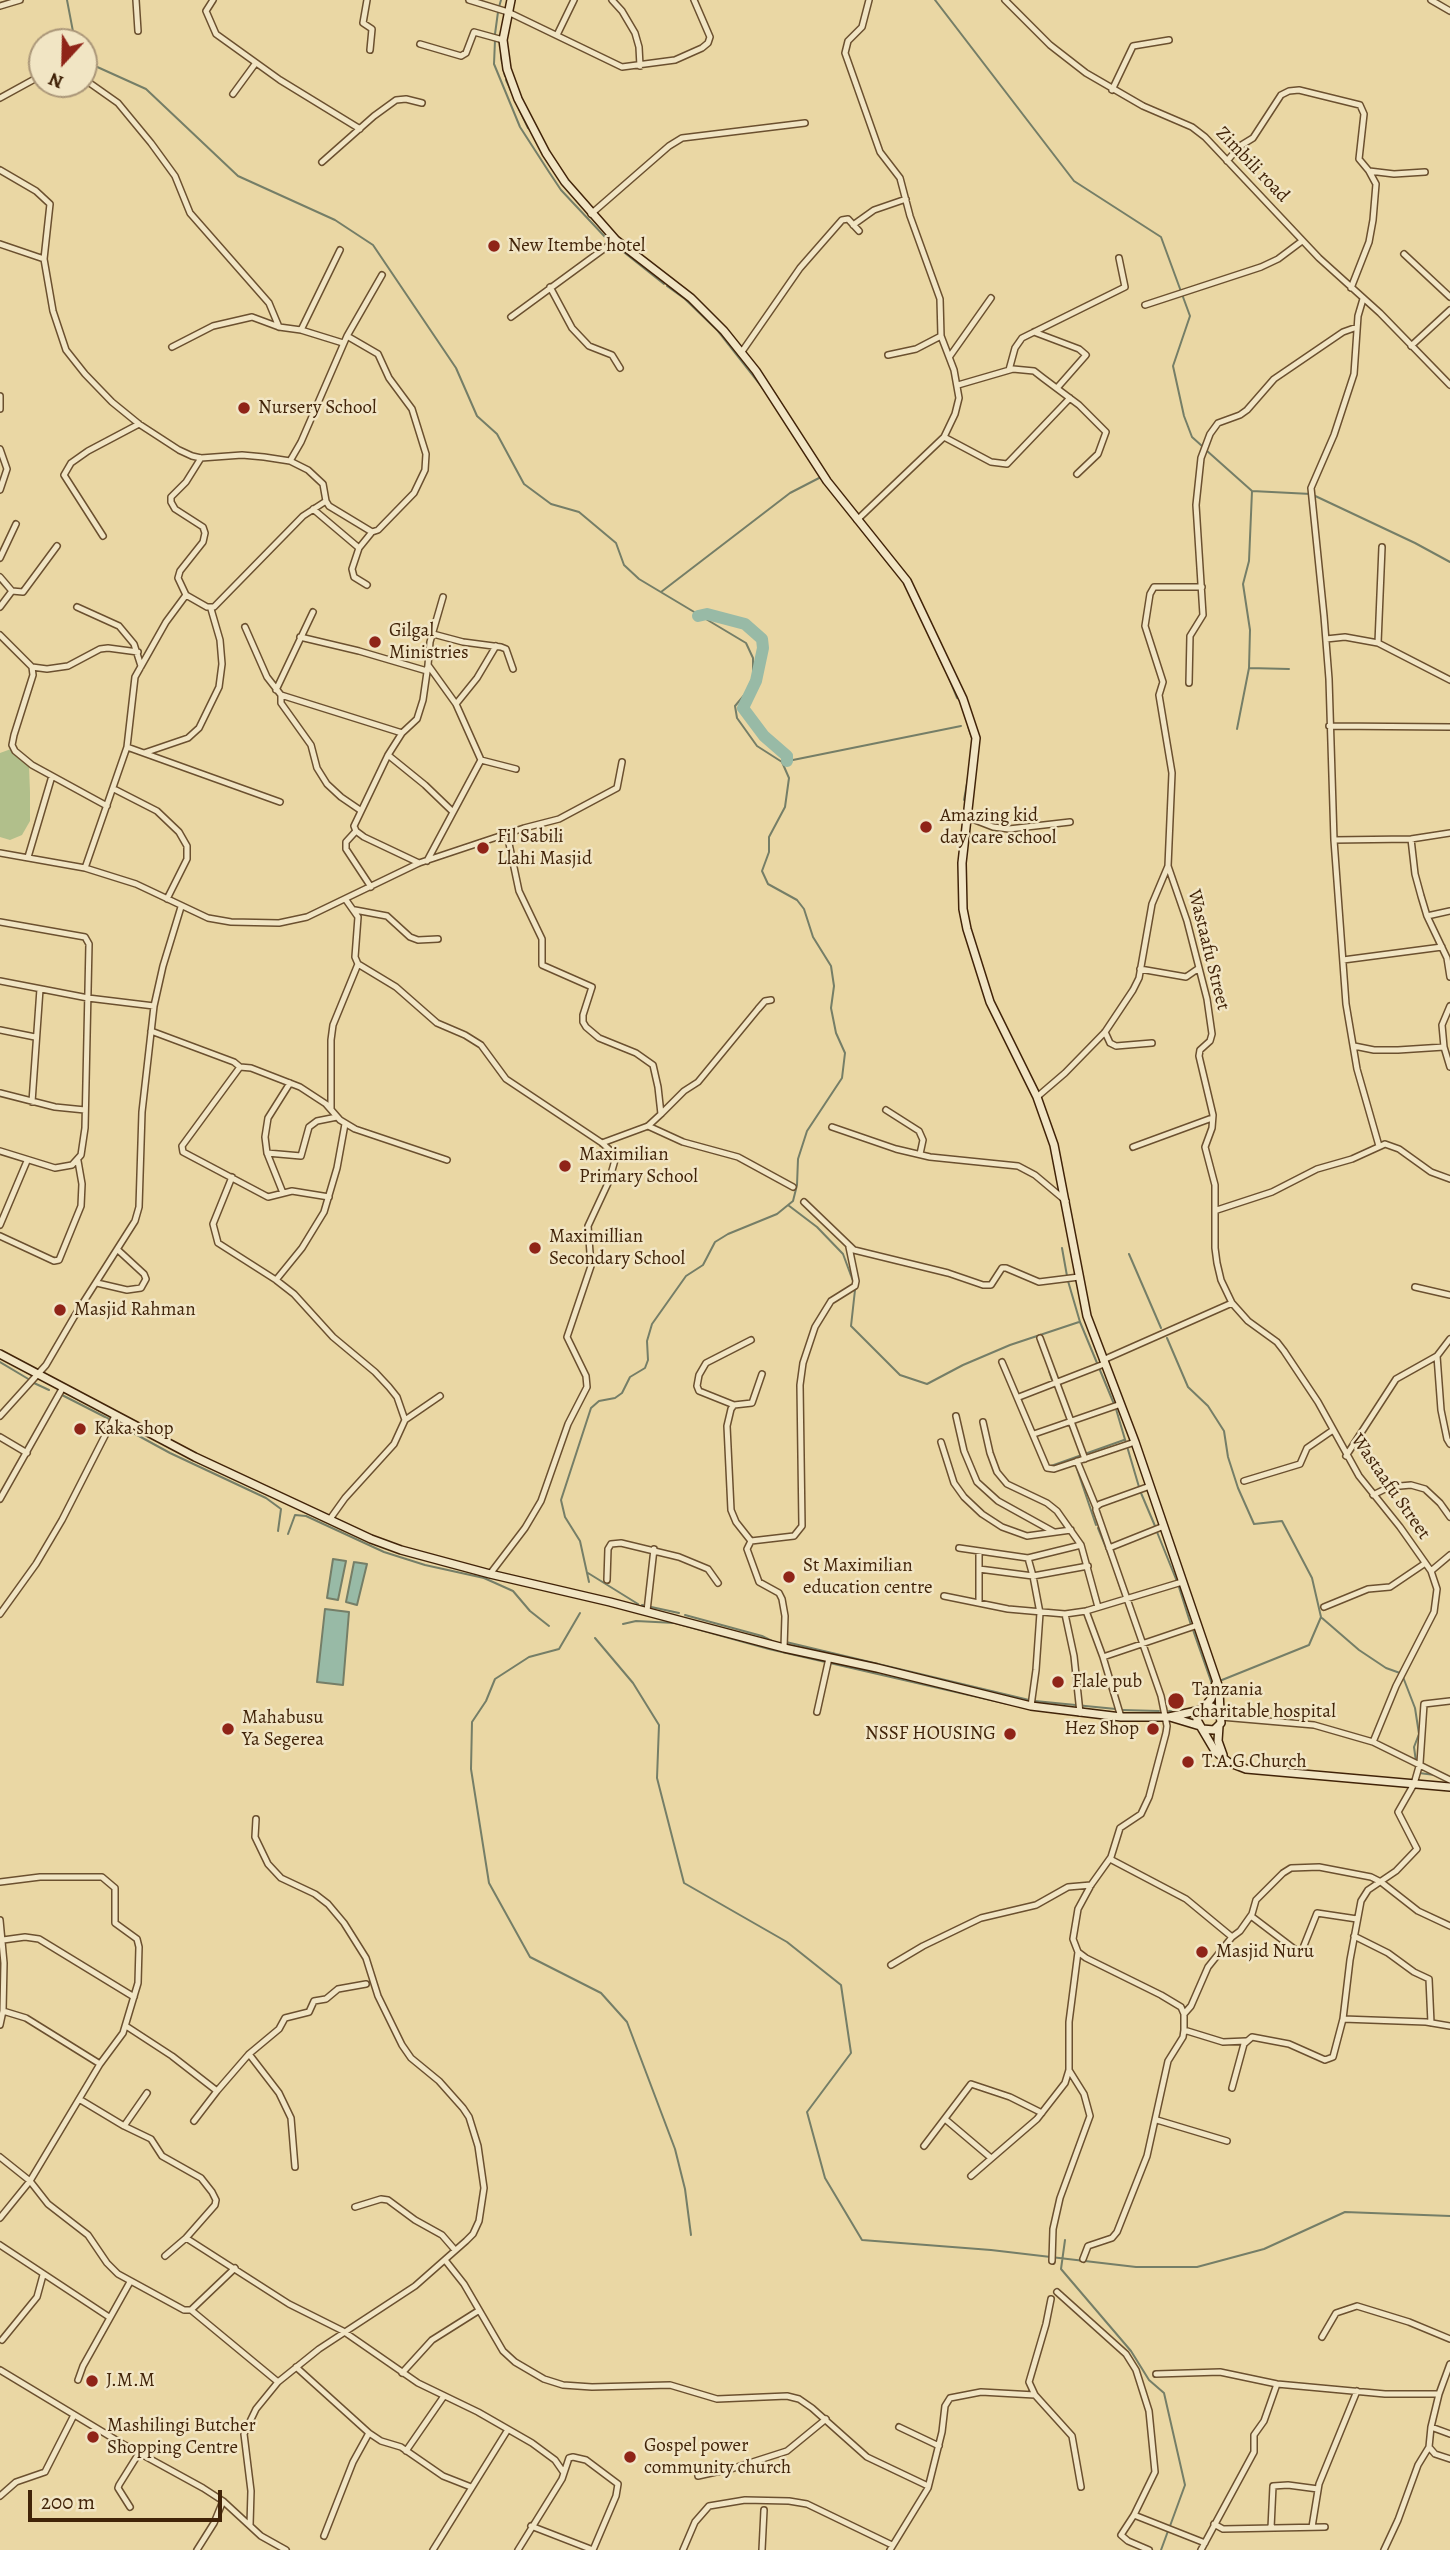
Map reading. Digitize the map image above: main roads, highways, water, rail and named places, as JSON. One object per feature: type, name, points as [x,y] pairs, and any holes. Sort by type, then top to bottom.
[{"type":"main road","points":[[511,0],[503,40],[507,69],[532,128],[565,182],[616,240],[691,299],[724,331],[756,371],[827,481],[907,581],[969,714],[976,738],[976,751],[962,863],[963,908],[967,929],[990,1002],[1037,1097],[1054,1145],[1087,1316],[1135,1442],[1220,1693],[1218,1741],[1225,1759]]},
{"type":"main road","points":[[0,1354],[194,1457],[370,1539],[401,1550],[784,1648],[1031,1706],[1121,1717],[1167,1716],[1212,1707],[1221,1716]]},
{"type":"main road","points":[[1216,1684],[1213,1695],[1198,1716],[1201,1728],[1209,1742],[1225,1759],[1246,1769],[1450,1787]]},
{"type":"main road","points":[[1167,1716],[1211,1731],[1219,1726]]},
{"type":"waterway","points":[[67,0],[72,28]]},
{"type":"waterway","points":[[499,7],[501,0]]},
{"type":"waterway","points":[[935,0],[1074,181],[1161,237],[1190,316],[1173,366],[1184,416],[1192,437],[1202,446]]},
{"type":"waterway","points":[[495,34],[498,12]]},
{"type":"waterway","points":[[495,40],[494,64],[520,127],[561,190],[606,238],[664,284]]},
{"type":"waterway","points":[[501,54],[502,63]]},
{"type":"waterway","points":[[98,67],[146,89],[238,176],[335,220],[373,245],[456,368],[477,416],[497,434],[524,484],[551,504],[579,512],[616,543],[624,565],[639,579],[746,643],[753,658],[753,677],[746,693],[735,706],[737,718],[757,746],[782,762],[789,778],[785,807],[769,837],[769,852],[762,871],[768,884],[797,900],[804,909],[813,937],[831,966],[834,986],[831,1008],[836,1033],[845,1053],[842,1078],[807,1131],[798,1159],[793,1201],[777,1214],[715,1242],[703,1265],[686,1276],[652,1324],[647,1341],[648,1360],[645,1368],[630,1377],[622,1393],[615,1398],[599,1401],[591,1408],[561,1500],[565,1517],[580,1541],[589,1582]]},
{"type":"waterway","points":[[503,67],[505,76]]},
{"type":"waterway","points":[[506,80],[513,95]]},
{"type":"waterway","points":[[519,109],[528,128]]},
{"type":"waterway","points":[[667,286],[685,299],[717,330],[765,391]]},
{"type":"waterway","points":[[774,392],[795,426]]},
{"type":"waterway","points":[[1206,450],[1252,491],[1311,494],[1450,562]]},
{"type":"waterway","points":[[661,592],[790,493],[821,477]]},
{"type":"waterway","points":[[1237,729],[1249,668],[1250,630],[1243,584],[1249,561],[1252,491]]},
{"type":"waterway","points":[[860,528],[891,567]]},
{"type":"waterway","points":[[698,616],[707,614],[745,624],[762,639],[763,648],[756,681],[743,708],[764,736],[787,756],[787,761]]},
{"type":"waterway","points":[[937,653],[945,669]]},
{"type":"waterway","points":[[1249,668],[1289,669]]},
{"type":"waterway","points":[[947,673],[957,698]]},
{"type":"waterway","points":[[783,762],[961,726]]},
{"type":"waterway","points":[[968,726],[973,741]]},
{"type":"waterway","points":[[964,800],[968,778]]},
{"type":"waterway","points":[[788,1205],[817,1227],[843,1254],[853,1281]]},
{"type":"waterway","points":[[1062,1248],[1067,1276]]},
{"type":"waterway","points":[[1129,1254],[1161,1328]]},
{"type":"waterway","points":[[1068,1281],[1080,1322],[1114,1404]]},
{"type":"waterway","points":[[855,1290],[851,1326],[900,1375],[927,1384],[1010,1345],[1079,1322]]},
{"type":"waterway","points":[[1167,1338],[1188,1387],[1208,1406],[1224,1431],[1228,1457],[1254,1524],[1282,1521],[1312,1578],[1321,1617],[1309,1645],[1222,1680]]},
{"type":"waterway","points":[[0,1362],[30,1380]]},
{"type":"waterway","points":[[1049,1371],[1052,1380]]},
{"type":"waterway","points":[[34,1383],[49,1390]]},
{"type":"waterway","points":[[60,1394],[111,1420]]},
{"type":"waterway","points":[[1116,1409],[1139,1487]]},
{"type":"waterway","points":[[115,1423],[170,1453],[266,1498],[281,1509],[278,1531]]},
{"type":"waterway","points":[[1051,1466],[1124,1440]]},
{"type":"waterway","points":[[1076,1466],[1096,1525]]},
{"type":"waterway","points":[[1141,1493],[1155,1526]]},
{"type":"waterway","points":[[288,1534],[295,1515],[306,1516],[384,1552],[425,1565],[484,1578],[513,1591],[530,1611],[549,1626]]},
{"type":"waterway","points":[[1098,1528],[1111,1560]]},
{"type":"waterway","points":[[1157,1532],[1191,1625]]},
{"type":"waterway","points":[[1115,1571],[1121,1590]]},
{"type":"waterway","points":[[588,1573],[638,1604]]},
{"type":"waterway","points":[[642,1605],[679,1613]]},
{"type":"waterway","points":[[580,1613],[559,1649],[529,1657],[495,1679],[486,1701],[472,1722],[471,1769],[489,1883],[530,1957],[601,1993],[627,2022],[675,2149],[685,2189],[691,2235]]},
{"type":"waterway","points":[[685,1615],[762,1636],[774,1642]]},
{"type":"waterway","points":[[1322,1618],[1359,1650],[1386,1668],[1400,1673]]},
{"type":"waterway","points":[[623,1624],[636,1621],[675,1623],[769,1649],[1008,1704]]},
{"type":"waterway","points":[[1193,1630],[1212,1684]]},
{"type":"waterway","points":[[595,1638],[633,1683],[659,1725],[657,1778],[684,1883],[787,1942],[841,1985],[851,2053],[807,2112],[825,2178],[862,2240],[991,2250],[1136,2267],[1197,2267],[1264,2249],[1345,2212],[1450,2216]]},
{"type":"waterway","points":[[786,1642],[1029,1700]]},
{"type":"waterway","points":[[1403,1677],[1415,1708],[1419,1734],[1414,1747],[1417,1769]]},
{"type":"waterway","points":[[1035,1701],[1116,1709]]},
{"type":"waterway","points":[[1122,1710],[1159,1711]]},
{"type":"waterway","points":[[1169,1711],[1178,1712]]},
{"type":"waterway","points":[[1419,1773],[1435,1775]]},
{"type":"waterway","points":[[1065,2240],[1061,2269],[1131,2351],[1149,2380],[1164,2393],[1185,2485],[1170,2526]]},
{"type":"waterway","points":[[1161,2550],[1168,2531]]},
{"type":"place","name":"New Itembe hotel","points":[[494,246]]},
{"type":"place","name":"Nursery School","points":[[244,408]]},
{"type":"place","name":"Gilgal Ministries","points":[[375,642]]},
{"type":"place","name":"Amazing kid day care school","points":[[926,827]]},
{"type":"place","name":"Fil Sabili Llahi Masjid","points":[[483,848]]},
{"type":"place","name":"Maximilian Primary School","points":[[565,1166]]},
{"type":"place","name":"Maximillian Secondary School","points":[[535,1248]]},
{"type":"place","name":"Masjid Rahman","points":[[60,1310]]},
{"type":"place","name":"Kaka shop","points":[[80,1429]]},
{"type":"place","name":"St Maximilian education centre","points":[[789,1577]]},
{"type":"place","name":"Flale pub","points":[[1058,1682]]},
{"type":"place","name":"Tanzania charitable hospital","points":[[1176,1701]]},
{"type":"place","name":"Mahabusu Ya Segerea","points":[[228,1729]]},
{"type":"place","name":"Hez Shop","points":[[1153,1729]]},
{"type":"place","name":"NSSF HOUSING","points":[[1010,1734]]},
{"type":"place","name":"T.A.G Church","points":[[1188,1762]]},
{"type":"place","name":"Masjid Nuru","points":[[1202,1952]]},
{"type":"place","name":"J.M.M","points":[[92,2381]]},
{"type":"place","name":"Mashilingi Butcher Shopping Centre","points":[[93,2437]]},
{"type":"place","name":"Gospel power community church","points":[[630,2457]]}]
